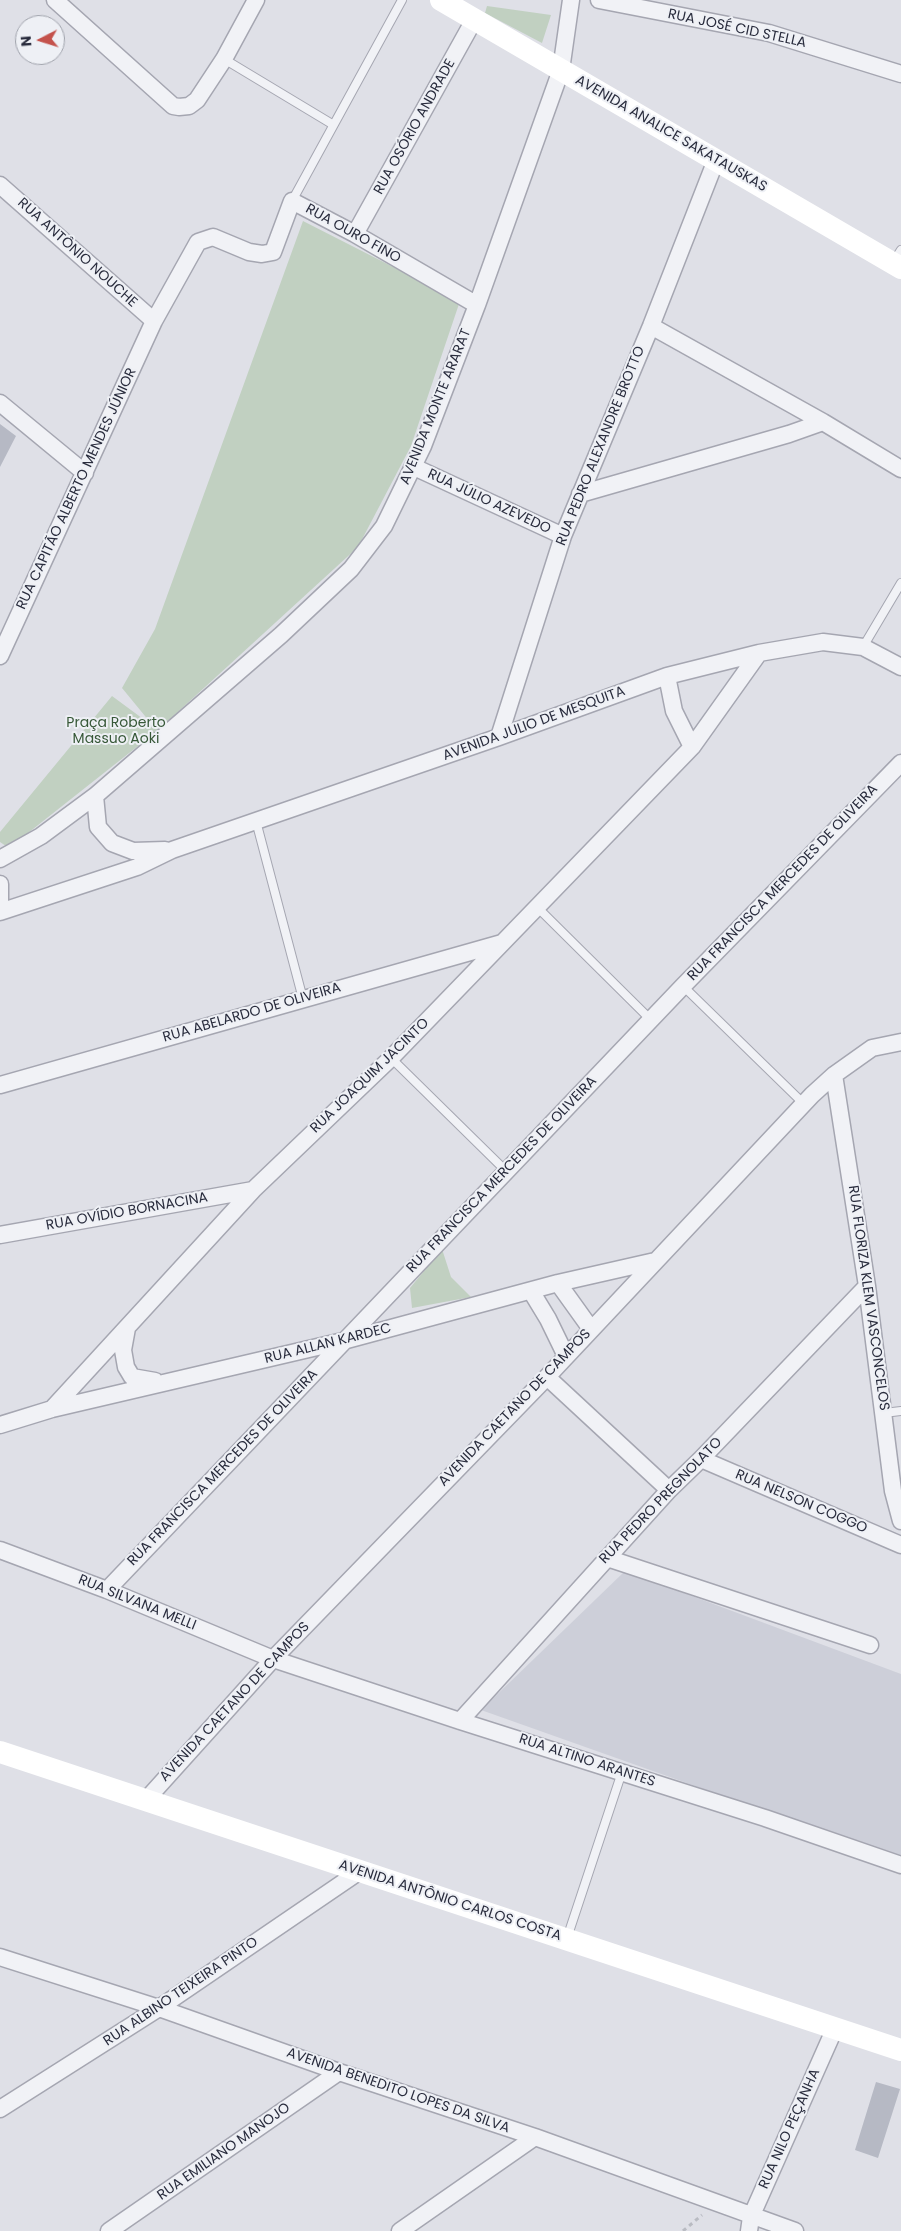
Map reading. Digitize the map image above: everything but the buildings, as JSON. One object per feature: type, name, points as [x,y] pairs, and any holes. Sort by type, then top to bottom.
[{"type":"main road","name":"AVENIDA ANALICE SAKATAUSKAS","points":[[441,0],[716,160],[898,260]]},
{"type":"main road","name":"AVENIDA ANTÔNIO CARLOS COSTA","points":[[0,1752],[901,2050]]},
{"type":"street","points":[[55,0],[173,106],[189,106],[197,100],[224,59],[256,0]]},
{"type":"street","name":"AVENIDA MONTE ARARAT","points":[[0,859],[41,836],[95,796],[281,635],[351,569],[384,526],[414,467],[477,305],[561,70],[571,0]]},
{"type":"street","name":"RUA JOSÉ CID STELLA","points":[[599,0],[769,33],[901,74]]},
{"type":"street","name":"RUA OSÓRIO ANDRADE","points":[[355,234],[474,20]]},
{"type":"street","name":"RUA PEDRO ALEXANDRE BROTTO","points":[[499,738],[563,536],[651,326],[716,160]]},
{"type":"street","name":"RUA ANTÔNIO NOUCHE","points":[[0,185],[154,321]]},
{"type":"street","name":"RUA OURO FINO","points":[[154,321],[198,242],[214,237],[250,252],[262,254],[273,252],[292,201],[355,234],[477,305]]},
{"type":"street","name":"RUA CAPITÃO ALBERTO MENDES JÚNIOR","points":[[0,656],[154,321]]},
{"type":"street","points":[[651,326],[823,422],[901,469]]},
{"type":"street","points":[[0,403],[85,474]]},
{"type":"street","points":[[580,494],[790,434],[823,422]]},
{"type":"street","name":"RUA JÚLIO AZEVEDO","points":[[414,467],[563,536]]},
{"type":"street","name":"AVENIDA JULIO DE MESQUITA","points":[[0,910],[137,867],[172,850],[499,738],[667,676],[759,652],[823,642],[863,647],[901,667]]},
{"type":"street","name":"RUA JOAQUIM JACINTO","points":[[52,1409],[253,1190],[391,1058],[505,942],[536,906],[692,747],[759,652]]},
{"type":"street","points":[[667,676],[674,712],[692,747]]},
{"type":"street","name":"RUA FRANCISCA MERCEDES DE OLIVEIRA","points":[[107,1590],[683,986],[901,763]]},
{"type":"street","name":"AVENIDA JULIO DE MESQUITA","points":[[95,796],[98,827],[112,843],[133,851],[172,850]]},
{"type":"street","points":[[0,884],[0,910]]},
{"type":"street","name":"RUA ABELARDO DE OLIVEIRA","points":[[0,1085],[505,942]]},
{"type":"street","name":"AVENIDA CAETANO DE CAMPOS","points":[[146,1800],[273,1658],[547,1377],[591,1328],[804,1104],[834,1075],[872,1048],[901,1042]]},
{"type":"street","name":"RUA FLORIZA KLEM VASCONCELOS","points":[[834,1075],[867,1286],[893,1491],[901,1521]]},
{"type":"street","name":"RUA OVÍDIO BORNACINA","points":[[0,1235],[253,1190]]},
{"type":"street","name":"RUA ALLAN KARDEC","points":[[0,1425],[52,1409],[343,1341],[558,1283],[655,1261]]},
{"type":"street","points":[[558,1283],[591,1328]]},
{"type":"street","name":"RUA PEDRO PREGNOLATO","points":[[460,1721],[669,1490],[867,1286]]},
{"type":"street","points":[[531,1290],[566,1356]]},
{"type":"street","points":[[127,1328],[123,1350],[126,1367],[132,1378],[168,1382]]},
{"type":"street","points":[[547,1377],[669,1490]]},
{"type":"street","name":"RUA NELSON COGGO","points":[[701,1459],[901,1545]]},
{"type":"street","name":"RUA SILVANA MELLI","points":[[0,1550],[107,1590],[273,1658]]},
{"type":"street","points":[[607,1558],[870,1645]]},
{"type":"street","name":"RUA ALTINO ARANTES","points":[[273,1658],[460,1721],[765,1818],[901,1865]]},
{"type":"street","name":"RUA ALBINO TEIXEIRA PINTO","points":[[0,2109],[159,2008],[360,1871]]},
{"type":"street","name":"AVENIDA BENEDITO LOPES DA SILVA","points":[[0,1957],[159,2008],[339,2072],[535,2137],[716,2204],[750,2224],[795,2231]]},
{"type":"street","name":"RUA NILO PEÇANHA","points":[[750,2224],[834,2028]]},
{"type":"street","name":"RUA EMILIANO MANOJO","points":[[109,2231],[339,2072]]},
{"type":"street","points":[[400,2231],[535,2137]]},
{"type":"lane","points":[[292,201],[332,124],[402,0]]},
{"type":"lane","points":[[224,59],[332,124]]},
{"type":"lane","points":[[863,647],[901,583]]},
{"type":"lane","points":[[256,821],[303,999]]},
{"type":"lane","points":[[536,906],[651,1020]]},
{"type":"lane","points":[[683,986],[804,1104]]},
{"type":"lane","points":[[391,1058],[506,1171]]},
{"type":"lane","points":[[884,1413],[901,1411]]},
{"type":"lane","points":[[566,1940],[622,1772]]},
{"type":"path","points":[[683,2231],[716,2204]]},
{"type":"shaded area","points":[[625,1571],[901,1674],[901,1859],[481,1710]]},
{"type":"green space","points":[[487,6],[551,15],[542,43],[485,13]]},
{"type":"green space","name":"Praça Roberto Massuo Aoki","points":[[303,221],[460,301],[411,446],[358,547],[157,731],[9,848],[0,842],[0,832],[112,696],[154,727],[122,688],[155,629]]},
{"type":"green space","points":[[442,1249],[451,1277],[471,1297],[412,1308],[410,1288]]}]
